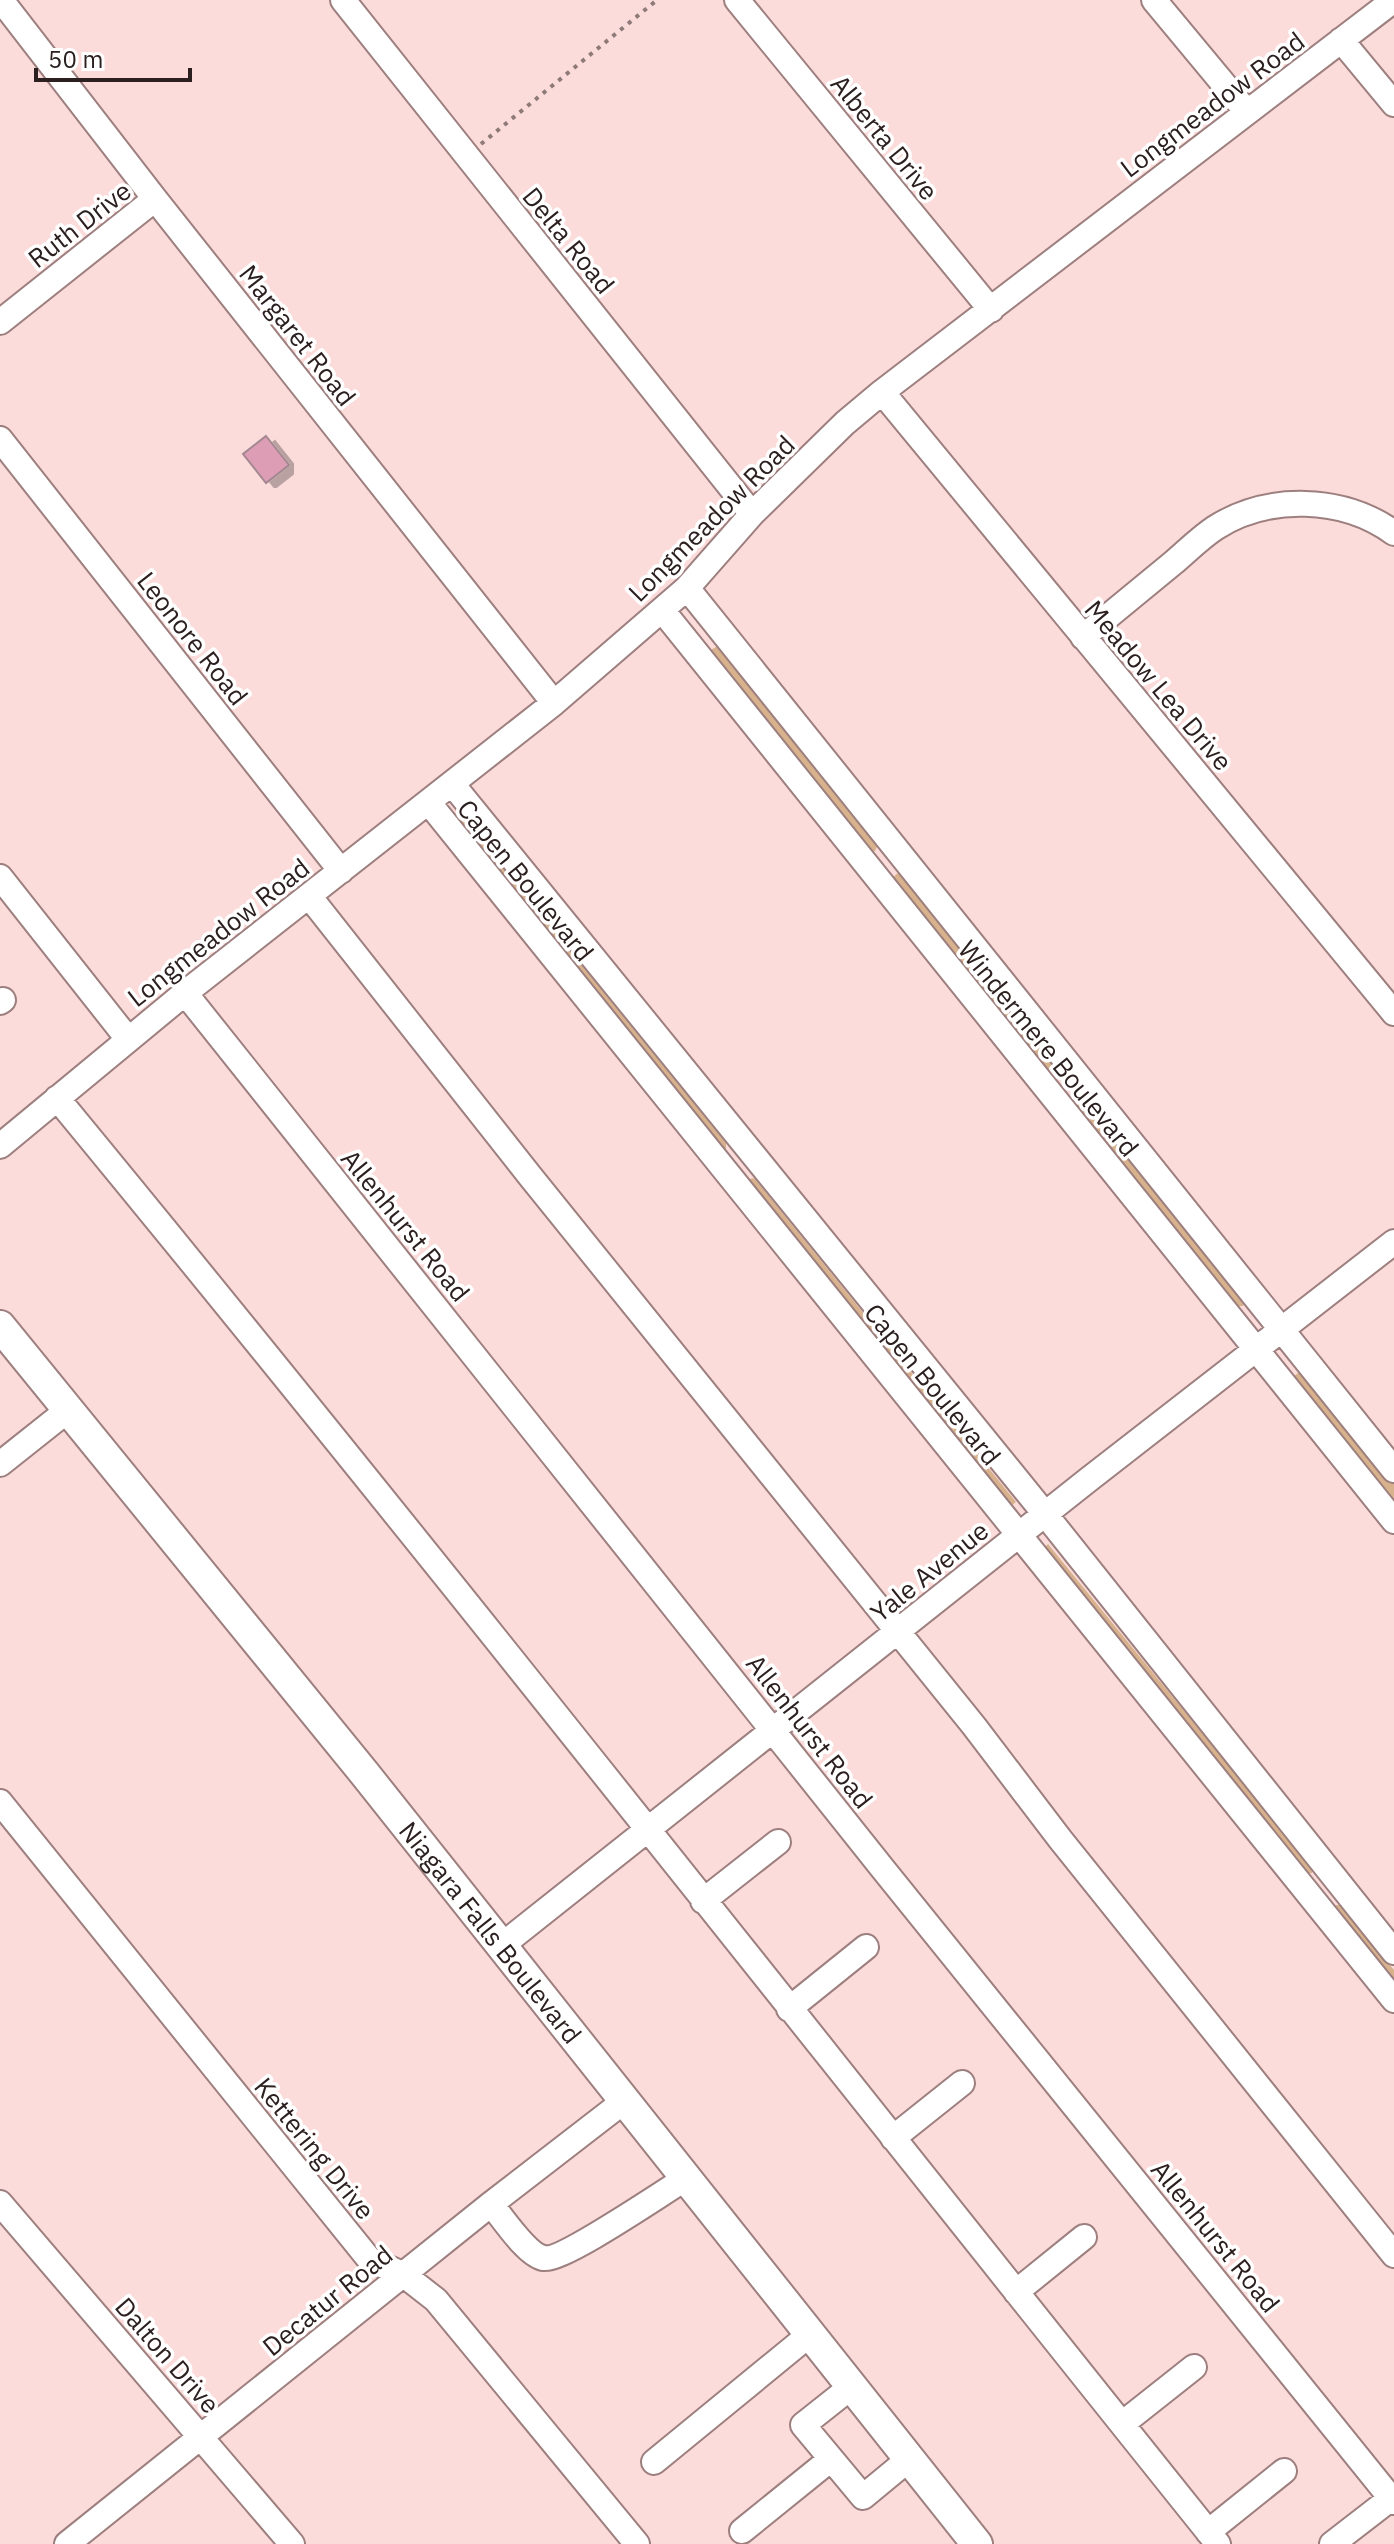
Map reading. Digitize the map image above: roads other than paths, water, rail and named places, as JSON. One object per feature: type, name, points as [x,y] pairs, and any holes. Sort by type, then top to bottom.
[{"type":"main road","name":"Niagara Falls Boulevard","points":[[0,1326],[501,1946],[977,2544]]},
{"type":"street","name":"Margaret Road","points":[[1,0],[554,703]]},
{"type":"street","name":"Delta Road","points":[[343,0],[752,514]]},
{"type":"street","name":"Alberta Drive","points":[[737,0],[991,310]]},
{"type":"street","points":[[1154,0],[1247,112]]},
{"type":"street","name":"Longmeadow Road","points":[[0,1146],[185,993],[554,703],[687,588],[752,514],[845,423],[882,392],[1394,0]]},
{"type":"street","points":[[1341,40],[1394,104]]},
{"type":"street","name":"Ruth Drive","points":[[0,322],[155,199]]},
{"type":"street","name":"Meadow Lea Drive","points":[[882,392],[1394,1013]]},
{"type":"street","name":"Leonore Road","points":[[0,439],[341,871]]},
{"type":"street","points":[[1083,637],[1215,528],[1246,513],[1273,506],[1307,504],[1334,507],[1361,515],[1394,533]]},
{"type":"street","name":"Windermere Boulevard","points":[[687,588],[1394,1470]]},
{"type":"street","name":"Windermere Boulevard","points":[[662,610],[1394,1521]]},
{"type":"street","name":"Capen Boulevard","points":[[453,785],[1045,1514],[1394,1952]]},
{"type":"street","name":"Capen Boulevard","points":[[429,803],[1394,2000]]},
{"type":"street","points":[[873,873],[899,852]]},
{"type":"street","points":[[4,890],[128,1039]]},
{"type":"street","points":[[309,896],[1394,2255]]},
{"type":"street","name":"Allenhurst Road","points":[[185,993],[774,1731],[1393,2498]]},
{"type":"street","points":[[1052,1097],[1078,1075]]},
{"type":"street","points":[[57,1098],[450,1579],[647,1831],[1213,2538],[1284,2471]]},
{"type":"street","points":[[727,1173],[751,1152]]},
{"type":"street","name":"Yale Avenue","points":[[501,1946],[1045,1514],[1394,1242]]},
{"type":"street","points":[[0,1464],[68,1410]]},
{"type":"street","name":"Kettering Drive","points":[[0,1802],[369,2259],[404,2275],[436,2300],[630,2542]]},
{"type":"street","points":[[703,1901],[778,1842]]},
{"type":"street","points":[[1311,1897],[1335,1878]]},
{"type":"street","points":[[789,2009],[866,1947]]},
{"type":"street","points":[[893,2138],[962,2083]]},
{"type":"street","name":"Decatur Road","points":[[67,2544],[623,2102]]},
{"type":"street","points":[[491,2204],[528,2249],[542,2258],[553,2257],[592,2237],[685,2179]]},
{"type":"street","name":"Dalton Drive","points":[[0,2203],[292,2544]]},
{"type":"street","points":[[1016,2292],[1084,2237]]},
{"type":"street","points":[[654,2462],[809,2335]]},
{"type":"street","points":[[1122,2424],[1194,2367]]},
{"type":"street","points":[[851,2387],[803,2425],[863,2497],[909,2459]]},
{"type":"street","points":[[742,2531],[831,2459]]},
{"type":"street","points":[[1332,2544],[1393,2498]]}]
